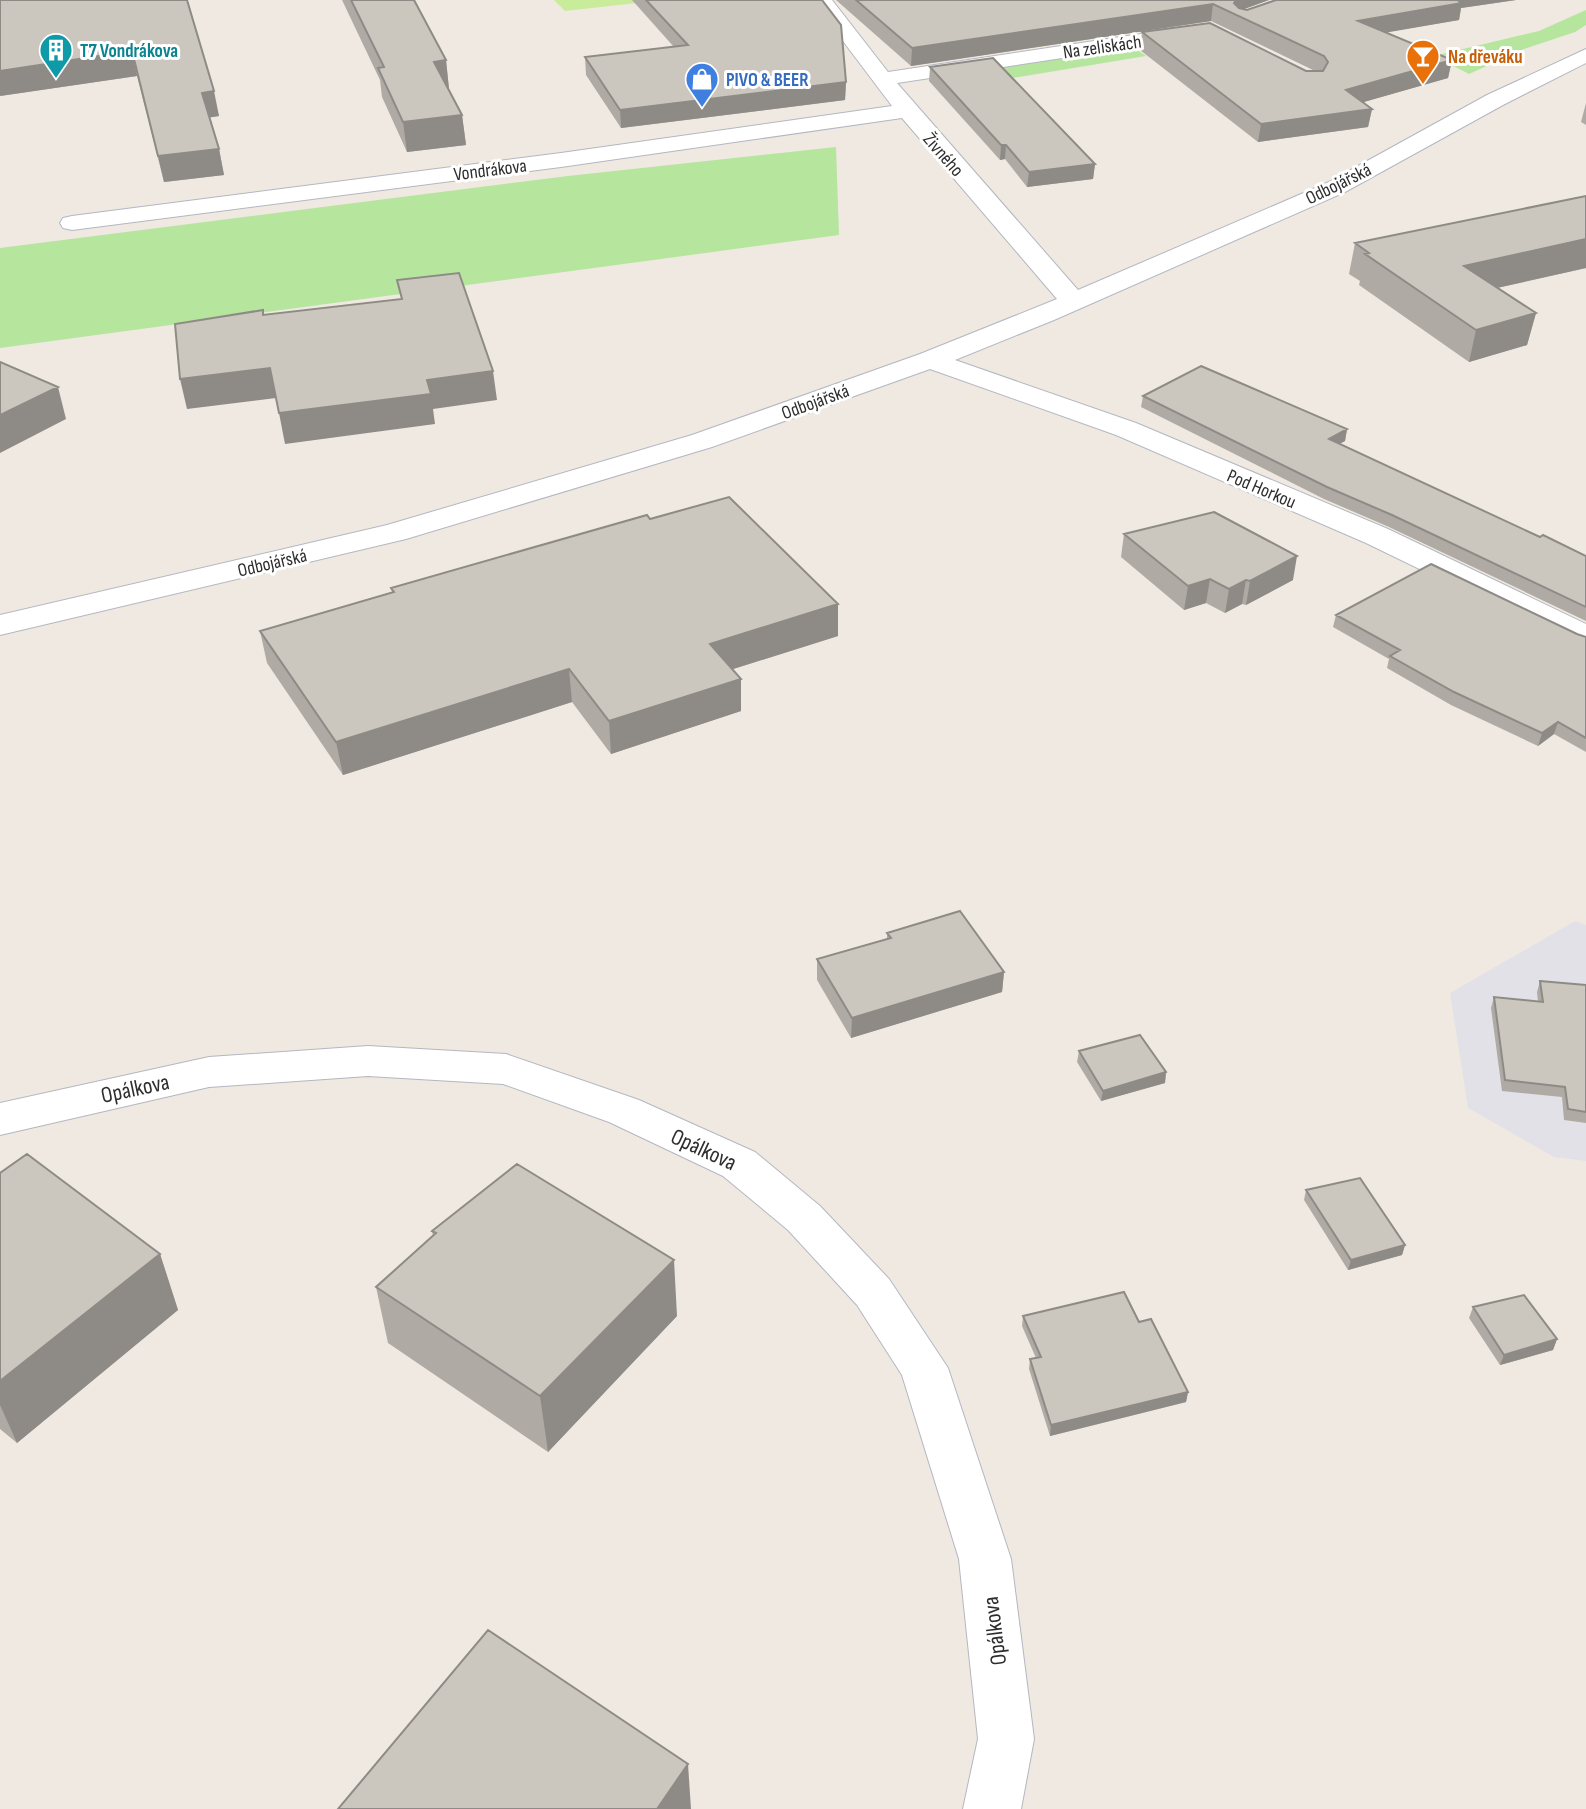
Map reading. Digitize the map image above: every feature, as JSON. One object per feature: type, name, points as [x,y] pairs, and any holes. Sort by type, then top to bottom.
[{"type":"street","name":"Živného","points":[[822,0],[907,111],[1073,301]]},
{"type":"street","name":"Na zeliskách","points":[[881,79],[1211,30]]},
{"type":"street","name":"Odbojářská","points":[[0,625],[395,533],[702,441],[930,360],[1337,187],[1495,100],[1586,55]]},
{"type":"street","name":"Vondrákova","points":[[72,223],[561,160],[907,111]]},
{"type":"street","name":"Pod Horkou","points":[[930,360],[1126,429],[1377,536],[1586,637]]},
{"type":"street","name":"Opálkova","points":[[0,1119],[209,1072],[368,1060],[506,1069],[624,1111],[739,1164],[804,1217],[873,1293],[924,1368],[985,1559],[1006,1739],[992,1809]]},
{"type":"shaded area","points":[[1575,921],[1586,925],[1586,1161],[1554,1157],[1468,1108],[1450,993]]},
{"type":"green space","points":[[554,0],[663,0],[565,11]]},
{"type":"green space","points":[[1586,10],[1586,25],[1575,32],[1524,49],[1469,74],[1434,56],[1539,31]]},
{"type":"green space","points":[[1130,45],[1146,56],[982,83],[967,70]]},
{"type":"green space","points":[[836,147],[839,235],[0,348],[0,248],[568,176]]},
{"type":"building","points":[[0,0],[187,0],[214,91],[202,93],[219,149],[158,156],[132,51],[0,71]]},
{"type":"building","points":[[351,0],[414,0],[446,60],[434,62],[462,115],[403,122],[378,68],[384,67]]},
{"type":"building","points":[[646,0],[822,0],[841,25],[846,82],[620,110],[585,57],[688,45]]},
{"type":"building","points":[[856,0],[1236,0],[1234,3],[1239,8],[1247,10],[1276,0],[1457,0],[1462,3],[1358,21],[1452,60],[1346,90],[1372,109],[1261,124],[1142,32],[1210,23],[1306,71],[1323,71],[1328,62],[1324,56],[1213,4],[912,48]]},
{"type":"building","points":[[993,58],[1095,164],[1029,172],[930,67]]},
{"type":"building","points":[[1586,196],[1586,239],[1464,266],[1536,313],[1476,330],[1365,254],[1369,253],[1355,243]]},
{"type":"building","points":[[459,273],[493,371],[427,380],[431,394],[279,413],[270,368],[180,379],[175,324],[263,310],[263,315],[402,299],[397,280]]},
{"type":"building","points":[[0,362],[58,387],[0,415]]},
{"type":"building","points":[[1201,366],[1347,429],[1329,439],[1586,556],[1586,607],[1327,487],[1143,396]]},
{"type":"building","points":[[729,497],[838,604],[710,644],[741,679],[609,721],[569,669],[336,742],[260,631],[394,592],[391,588],[647,515],[650,519]]},
{"type":"building","points":[[1214,512],[1297,556],[1229,589],[1210,579],[1188,586],[1124,534]]},
{"type":"building","points":[[1431,564],[1586,637],[1586,738],[1558,722],[1542,733],[1454,692],[1390,656],[1400,650],[1336,615]]},
{"type":"building","points":[[960,911],[1004,972],[852,1018],[817,959],[891,938],[887,933]]},
{"type":"building","points":[[1540,981],[1586,985],[1586,1112],[1568,1109],[1565,1087],[1505,1080],[1494,997],[1543,1002]]},
{"type":"building","points":[[1140,1035],[1166,1072],[1103,1091],[1079,1051]]},
{"type":"building","points":[[27,1154],[160,1254],[0,1381],[0,1173]]},
{"type":"building","points":[[517,1164],[674,1260],[540,1396],[376,1287],[436,1233],[432,1231]]},
{"type":"building","points":[[1360,1178],[1405,1245],[1351,1260],[1306,1190]]},
{"type":"building","points":[[1124,1292],[1139,1322],[1151,1319],[1188,1392],[1051,1425],[1030,1359],[1041,1357],[1023,1316]]},
{"type":"building","points":[[1524,1295],[1557,1339],[1504,1355],[1473,1307]]},
{"type":"building","points":[[488,1630],[688,1764],[657,1809],[338,1809]]},
{"type":"place","name":"T7 Vondrákova","points":[[56,80]]},
{"type":"place","name":"Na dřeváku","points":[[1423,86]]},
{"type":"place","name":"PIVO & BEER","points":[[702,109]]}]
